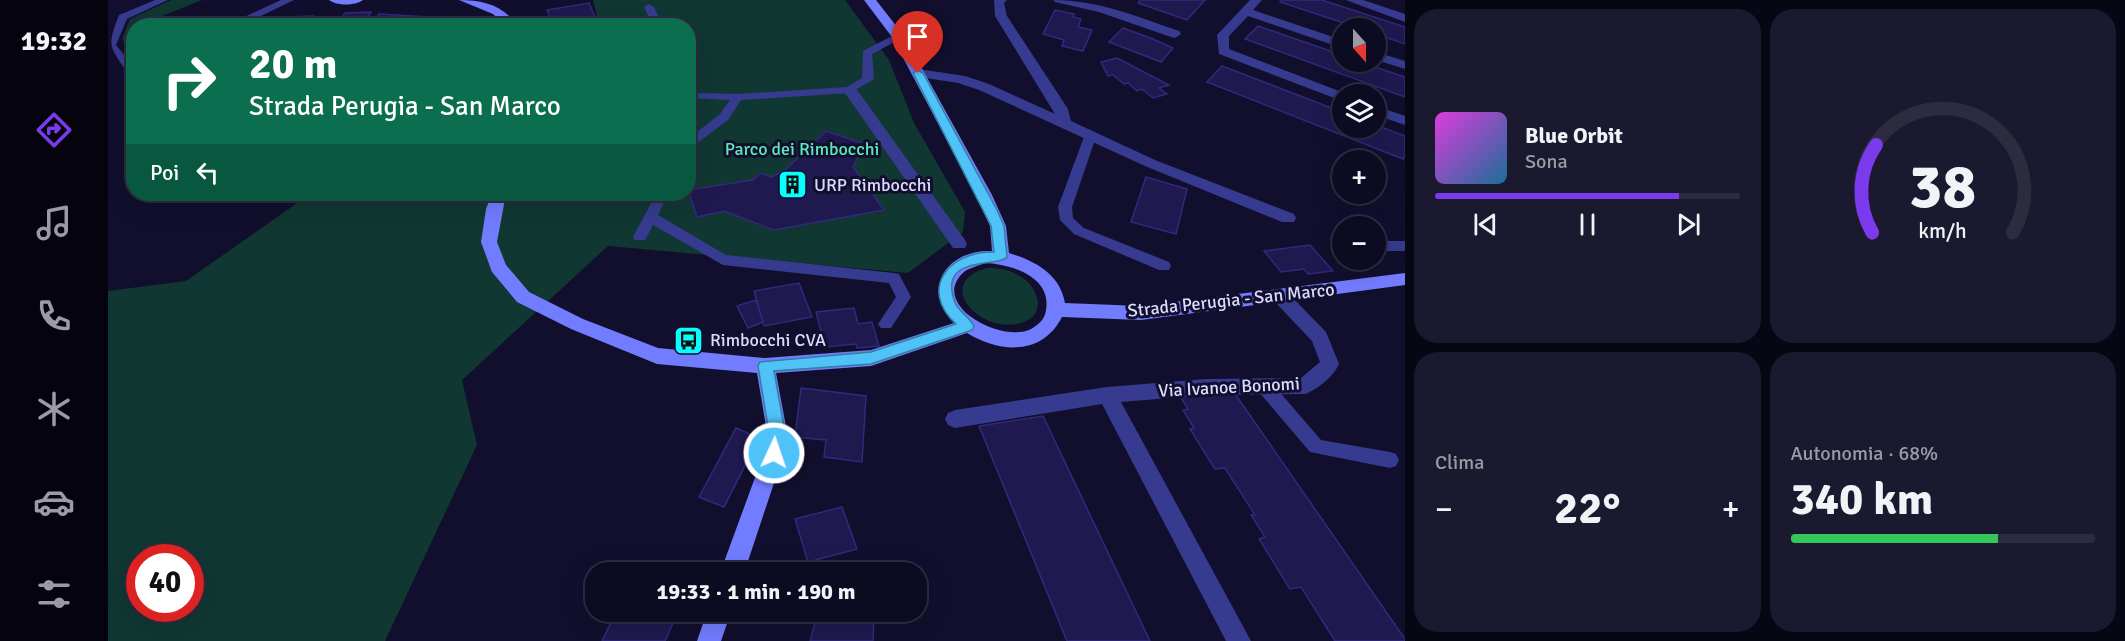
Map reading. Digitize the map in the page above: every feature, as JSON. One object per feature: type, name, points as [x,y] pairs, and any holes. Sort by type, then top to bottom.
[{"type":"main road","points":[[335,0],[357,0]]},
{"type":"main road","points":[[465,0],[485,5],[507,18]]},
{"type":"main road","points":[[870,0],[898,36],[984,195],[998,226],[1001,257]]},
{"type":"main road","points":[[497,201],[489,242],[498,268],[524,297],[577,324],[657,356],[765,366],[871,358],[967,326]]},
{"type":"main road","points":[[984,257],[1001,257],[1019,262],[1035,270],[1048,282],[1055,296],[1057,310],[1052,323],[1041,334],[1024,339],[1004,340],[985,335],[967,326],[955,315],[947,302],[945,288],[948,276],[957,266],[969,260],[984,257]]},
{"type":"main road","name":"Strada Perugia - San Marco","points":[[1057,310],[1142,313],[1281,297],[1405,279]]},
{"type":"main road","points":[[736,562],[774,453],[777,432],[765,366]]},
{"type":"main road","points":[[709,641],[716,622]]},
{"type":"street","points":[[1000,0],[998,2],[1001,16],[1061,109],[1064,123]]},
{"type":"street","points":[[1059,0],[1102,9],[1175,34]]},
{"type":"street","points":[[1256,0],[1223,35],[1223,51],[1332,94]]},
{"type":"street","points":[[1352,0],[1405,18]]},
{"type":"street","points":[[1245,11],[1332,41]]},
{"type":"street","points":[[1386,59],[1405,65]]},
{"type":"street","points":[[918,73],[960,79],[984,87],[1091,134],[1150,163],[1288,218]]},
{"type":"street","points":[[850,90],[959,244]]},
{"type":"street","points":[[1386,114],[1405,121]]},
{"type":"street","name":"Via Ivanoe Bonomi","points":[[956,418],[1107,395],[1206,387],[1305,386],[1330,364],[1320,338],[1281,297]]},
{"type":"street","points":[[1107,395],[1239,641]]},
{"type":"lane","points":[[126,63],[111,45],[123,17],[163,0]]},
{"type":"lane","points":[[248,18],[289,0]]},
{"type":"lane","points":[[649,7],[654,18]]},
{"type":"lane","points":[[696,96],[738,97],[850,90],[868,79],[867,53],[898,36]]},
{"type":"lane","points":[[696,140],[724,117],[738,97]]},
{"type":"lane","points":[[1091,134],[1065,207],[1067,220],[1079,231],[1164,266]]},
{"type":"lane","points":[[640,237],[658,201]]},
{"type":"lane","points":[[650,217],[723,260],[894,278],[904,297],[886,324]]},
{"type":"lane","points":[[1386,246],[1405,246]]},
{"type":"lane","points":[[1265,387],[1316,447],[1390,460]]},
{"type":"green space","points":[[171,0],[202,0],[157,18],[132,18]]},
{"type":"green space","name":"Parco dei Rimbocchi","points":[[593,0],[845,0],[889,60],[914,123],[965,212],[963,232],[908,273],[608,246],[462,380],[477,445],[385,641],[108,641],[108,291],[186,281],[300,201],[696,201],[696,18],[597,18]]},
{"type":"green space","points":[[126,29],[126,47],[122,39]]},
{"type":"green space","points":[[987,268],[1010,271],[1031,286],[1038,300],[1038,307],[1030,319],[1006,325],[991,322],[968,306],[963,295],[963,285],[971,275]]},
{"type":"building","points":[[1140,0],[1205,0],[1187,20],[1138,3]]},
{"type":"building","points":[[1282,0],[1322,0],[1377,18],[1332,19],[1280,2]]},
{"type":"building","points":[[589,3],[596,18],[550,18],[547,10]]},
{"type":"building","points":[[1055,10],[1074,14],[1073,17],[1081,19],[1078,27],[1092,30],[1083,51],[1062,46],[1064,40],[1043,34]]},
{"type":"building","points":[[371,12],[368,18],[342,18],[345,13]]},
{"type":"building","points":[[379,14],[444,18],[376,18]]},
{"type":"building","points":[[313,16],[312,18],[287,17]]},
{"type":"building","points":[[1386,21],[1405,27],[1405,44],[1386,37]]},
{"type":"building","points":[[1258,26],[1332,52],[1332,71],[1245,39]]},
{"type":"building","points":[[1123,28],[1173,48],[1161,62],[1109,42]]},
{"type":"building","points":[[1117,58],[1169,85],[1159,88],[1167,94],[1153,98],[1142,89],[1137,91],[1113,75],[1108,76],[1101,62]]},
{"type":"building","points":[[1222,66],[1332,108],[1332,131],[1207,82]]},
{"type":"building","points":[[1386,71],[1405,77],[1405,97],[1386,90],[1386,84],[1369,84],[1336,72]]},
{"type":"building","points":[[1386,129],[1405,136],[1403,159],[1386,152],[1386,150],[1380,150],[1350,138],[1386,138]]},
{"type":"building","name":"URP Rimbocchi","points":[[826,131],[865,144],[853,167],[884,210],[774,230],[724,211],[697,217],[692,201],[696,201],[696,189],[753,180],[760,173],[771,177],[784,171]]},
{"type":"building","points":[[1146,177],[1187,189],[1176,234],[1131,222]]},
{"type":"building","points":[[1310,245],[1333,271],[1308,274],[1304,269],[1281,272],[1264,251]]},
{"type":"building","points":[[799,283],[812,317],[764,326],[754,291]]},
{"type":"building","points":[[756,300],[763,322],[748,328],[737,306]]},
{"type":"building","points":[[854,308],[858,324],[872,322],[879,346],[857,348],[856,344],[825,347],[816,312]]},
{"type":"building","points":[[801,388],[866,396],[862,462],[824,457],[826,440],[795,437]]},
{"type":"building","points":[[1231,388],[1405,641],[1335,641],[1301,587],[1290,589],[1259,539],[1265,537],[1251,515],[1255,515],[1225,468],[1215,469],[1190,429],[1194,428],[1183,410],[1188,409],[1180,396]]},
{"type":"building","points":[[1043,416],[1150,641],[1067,641],[979,426]]},
{"type":"building","points":[[736,428],[759,438],[724,507],[699,497]]},
{"type":"building","points":[[842,507],[857,549],[808,562],[795,519]]},
{"type":"building","points":[[611,622],[674,622],[665,641],[602,641]]},
{"type":"building","points":[[815,622],[874,622],[873,641],[810,641]]},
{"type":"place","name":"URP Rimbocchi","points":[[793,185]]},
{"type":"place","name":"Rimbocchi CVA","points":[[689,340]]},
{"type":"route","points":[[774,453],[777,432],[765,366],[871,358],[967,326],[955,315],[947,302],[945,288],[948,276],[957,266],[969,260],[1001,257],[998,226],[991,210],[918,73]]}]
